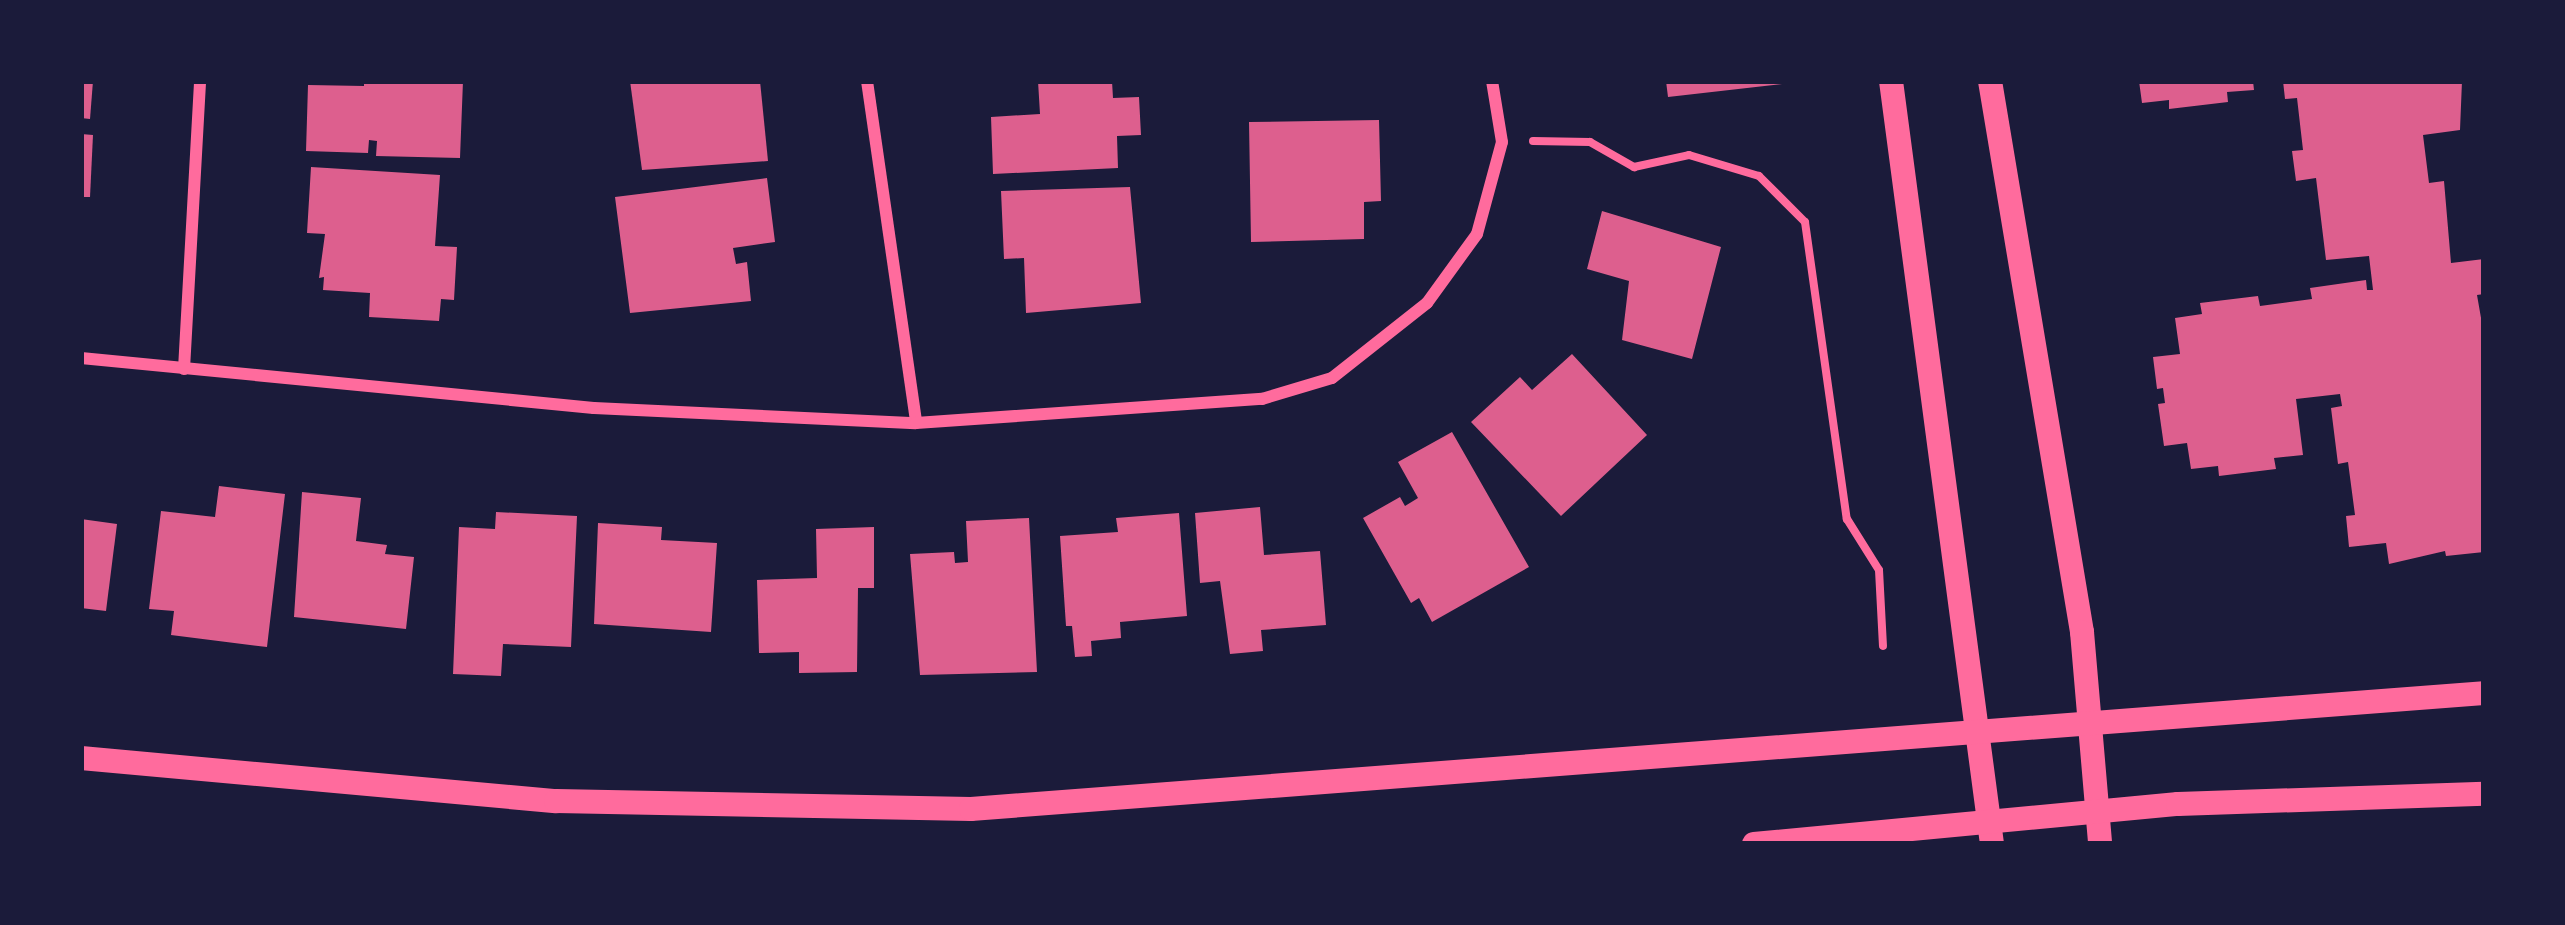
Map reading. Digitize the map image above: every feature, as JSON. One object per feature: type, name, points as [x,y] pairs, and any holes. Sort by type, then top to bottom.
[{"type":"main road","points":[[1891,81],[1990,833]]},
{"type":"main road","points":[[1990,81],[2082,632],[2100,844]]},
{"type":"main road","points":[[81,758],[556,801],[971,809],[2484,693]]},
{"type":"main road","points":[[1754,844],[1990,833],[2095,813],[2178,804],[2484,794]]},
{"type":"street","points":[[184,369],[200,81]]},
{"type":"street","points":[[867,81],[916,423]]},
{"type":"street","points":[[81,358],[594,408],[916,423],[1262,399],[1332,378],[1427,303],[1477,234],[1502,142],[1492,81]]},
{"type":"path","points":[[1502,142],[1590,142],[1634,166],[1690,155],[1759,176],[1805,222],[1846,518],[1879,570],[1883,646]]},
{"type":"building","points":[[81,81],[93,81],[90,119],[81,118]]},
{"type":"building","points":[[364,81],[463,81],[460,158],[376,156],[377,141],[369,140],[368,153],[306,151],[308,85],[364,86]]},
{"type":"building","points":[[630,81],[760,81],[768,161],[642,170]]},
{"type":"building","points":[[1038,81],[1112,81],[1113,98],[1139,97],[1141,135],[1117,136],[1118,168],[993,174],[991,117],[1040,114]]},
{"type":"building","points":[[1666,81],[1790,81],[1790,83],[1668,97]]},
{"type":"building","points":[[2139,81],[2253,81],[2254,90],[2227,92],[2228,102],[2169,109],[2169,100],[2142,103]]},
{"type":"building","points":[[2283,81],[2462,81],[2460,130],[2423,135],[2429,183],[2444,181],[2451,263],[2484,259],[2484,294],[2477,295],[2484,335],[2484,552],[2446,556],[2445,551],[2389,564],[2386,543],[2349,547],[2346,516],[2355,515],[2348,462],[2338,464],[2331,408],[2342,406],[2340,394],[2296,399],[2303,455],[2274,458],[2276,469],[2219,476],[2218,466],[2191,469],[2187,443],[2164,446],[2158,404],[2165,403],[2163,388],[2157,389],[2153,357],[2180,354],[2175,318],[2202,314],[2200,303],[2258,296],[2260,306],[2312,299],[2310,288],[2366,280],[2367,290],[2373,290],[2369,256],[2326,260],[2316,178],[2296,181],[2292,151],[2303,150],[2297,98],[2285,99]]},
{"type":"building","points":[[1379,120],[1381,201],[1364,202],[1364,239],[1251,242],[1249,122]]},
{"type":"building","points":[[81,134],[93,135],[90,197],[81,197]]},
{"type":"building","points":[[311,167],[440,175],[435,246],[457,247],[454,300],[441,299],[439,321],[369,317],[370,293],[323,290],[324,277],[319,278],[325,234],[307,233]]},
{"type":"building","points":[[767,178],[775,242],[733,248],[736,264],[747,262],[751,301],[630,313],[615,197]]},
{"type":"building","points":[[1130,187],[1141,303],[1026,313],[1024,258],[1004,259],[1001,191]]},
{"type":"building","points":[[1602,211],[1721,247],[1692,359],[1622,340],[1629,281],[1587,269]]},
{"type":"building","points":[[1572,354],[1647,435],[1561,516],[1471,422],[1520,377],[1532,390]]},
{"type":"building","points":[[1452,432],[1529,567],[1432,622],[1419,598],[1411,603],[1363,518],[1400,497],[1405,506],[1418,498],[1398,462]]},
{"type":"building","points":[[219,486],[285,494],[267,647],[171,635],[174,611],[149,609],[161,511],[215,517]]},
{"type":"building","points":[[302,492],[361,498],[356,541],[387,545],[385,554],[414,557],[406,629],[294,617]]},
{"type":"building","points":[[1260,507],[1264,555],[1320,551],[1326,625],[1261,630],[1263,651],[1230,654],[1220,581],[1200,583],[1195,513]]},
{"type":"building","points":[[496,512],[577,516],[571,647],[503,644],[501,676],[453,674],[459,527],[495,529]]},
{"type":"building","points":[[1179,513],[1187,616],[1120,622],[1121,638],[1091,641],[1092,656],[1075,657],[1072,626],[1066,626],[1060,536],[1118,532],[1116,518]]},
{"type":"building","points":[[1029,518],[1037,672],[920,675],[910,554],[954,552],[955,563],[968,562],[966,521]]},
{"type":"building","points":[[81,519],[117,524],[106,611],[81,608]]},
{"type":"building","points":[[598,523],[662,527],[661,540],[717,543],[711,632],[594,624]]},
{"type":"building","points":[[874,527],[874,588],[858,588],[857,672],[799,673],[799,652],[759,653],[757,580],[817,578],[816,529]]}]
